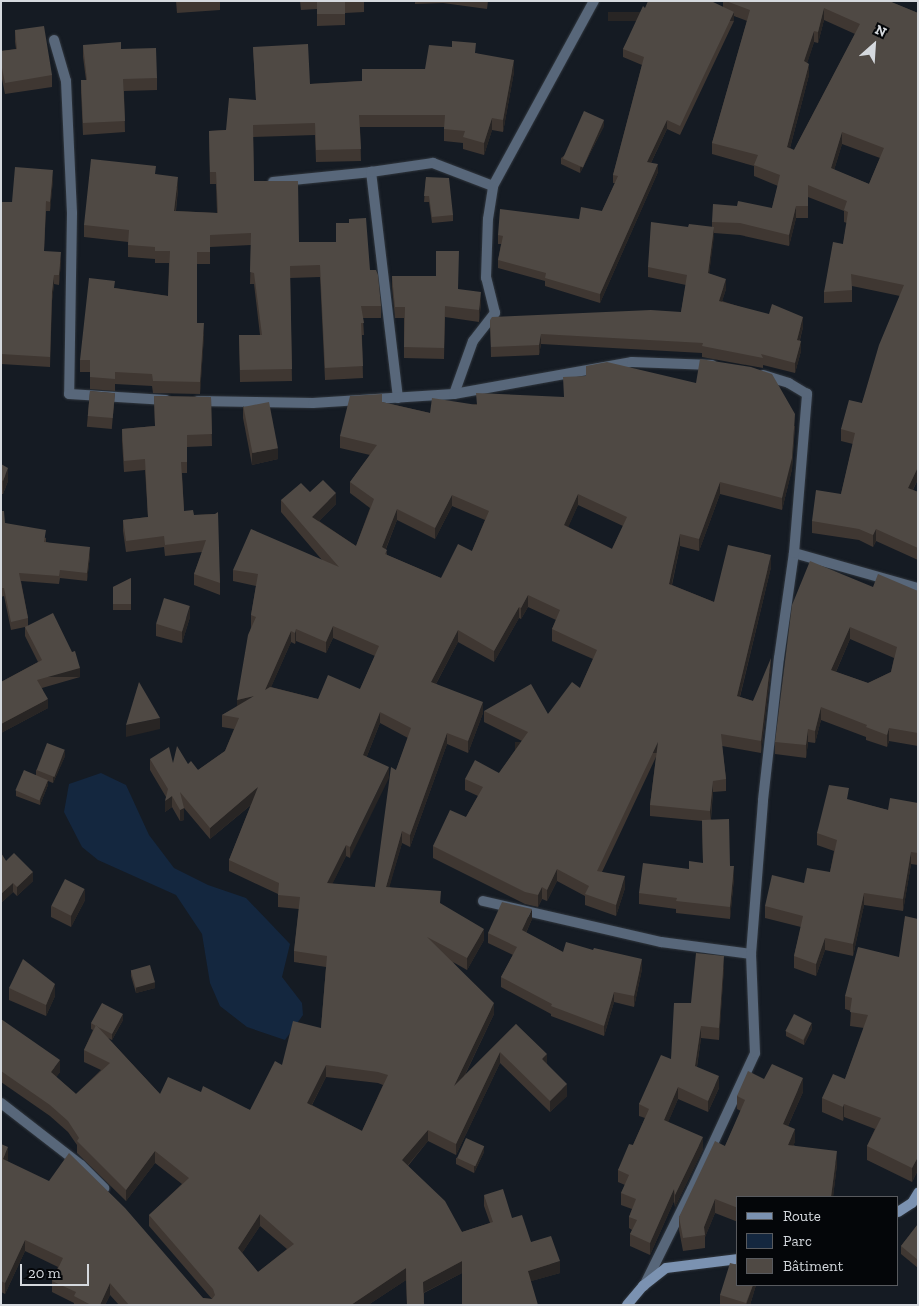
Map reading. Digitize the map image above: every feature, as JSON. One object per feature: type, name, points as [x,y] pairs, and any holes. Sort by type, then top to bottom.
[{"type":"street","points":[[454,394],[473,341],[495,313],[486,278],[488,219],[493,186],[594,1]]},
{"type":"street","points":[[54,40],[66,81],[72,213],[69,394],[179,400],[313,403],[454,394],[632,362],[699,363],[726,367]]},
{"type":"street","points":[[265,183],[371,172],[433,163],[493,186]]},
{"type":"street","points":[[371,172],[398,398]]},
{"type":"street","points":[[643,1286],[692,1189],[755,1053],[751,954],[762,800],[794,553],[807,394],[789,383],[754,372]]},
{"type":"street","points":[[794,553],[918,588]]},
{"type":"street","points":[[483,901],[660,942],[751,954]]},
{"type":"street","points":[[1,1103],[81,1164],[109,1193]]},
{"type":"street","points":[[899,1211],[912,1202],[918,1194]]},
{"type":"street","points":[[627,1305],[643,1286],[666,1268],[736,1259]]},
{"type":"green space","points":[[101,773],[126,785],[149,835],[174,868],[208,885],[246,898],[290,944],[282,977],[302,1003],[303,1015],[285,1040],[247,1027],[220,1006],[210,983],[202,934],[176,895],[98,860],[82,847],[64,812],[69,784]]},
{"type":"building","points":[[317,1],[345,1],[345,14],[317,14]]},
{"type":"building","points":[[648,1],[711,1],[734,12],[680,126],[667,120],[647,162],[658,164],[600,294],[545,278],[546,273],[498,260],[503,236],[498,235],[500,209],[579,219],[581,207],[602,211],[618,176],[613,175],[644,57],[623,49],[643,6],[645,8]]},
{"type":"building","points":[[726,1],[889,1],[918,13],[918,467],[908,488],[918,492],[918,548],[876,529],[873,535],[859,529],[812,521],[816,490],[841,494],[855,433],[841,429],[849,400],[862,403],[879,345],[904,285],[851,274],[852,290],[824,292],[833,242],[843,244],[848,212],[844,210],[847,201],[808,185],[808,206],[796,206],[789,235],[740,223],[712,222],[713,204],[737,206],[738,201],[772,208],[780,175],[754,165],[758,155],[712,143],[750,10]],"holes":[[[824,8],[860,24],[794,150],[787,147],[809,64],[804,61],[814,31],[818,32]],[[842,132],[884,148],[869,184],[831,168]]]},
{"type":"building","points":[[44,26],[52,75],[5,83],[1,51],[17,49],[15,30]]},
{"type":"building","points":[[452,41],[476,43],[475,53],[514,60],[503,120],[492,118],[484,143],[463,137],[465,131],[444,129],[445,115],[359,115],[361,149],[316,150],[315,123],[253,125],[254,181],[298,181],[299,242],[336,242],[336,223],[349,223],[349,219],[366,218],[370,270],[376,270],[378,275],[381,306],[361,306],[364,323],[361,323],[363,366],[325,368],[320,265],[290,266],[292,369],[240,370],[239,335],[262,335],[254,273],[250,272],[251,233],[210,235],[210,252],[197,252],[197,323],[204,323],[200,382],[153,381],[152,374],[115,372],[115,379],[90,377],[90,360],[80,360],[89,278],[115,281],[114,288],[168,296],[170,251],[155,251],[155,247],[128,245],[129,230],[84,225],[91,159],[156,166],[155,174],[178,177],[174,211],[218,213],[216,172],[210,172],[209,131],[226,130],[229,98],[256,100],[253,47],[308,44],[310,84],[362,81],[362,69],[425,69],[429,45],[452,47]]},
{"type":"building","points":[[121,42],[121,49],[156,48],[157,78],[123,79],[125,121],[83,123],[81,80],[87,80],[83,45]]},
{"type":"building","points":[[584,111],[604,120],[583,167],[563,159]]},
{"type":"building","points":[[15,167],[53,170],[50,202],[46,201],[44,251],[61,252],[59,275],[54,275],[52,292],[50,357],[1,354],[1,202],[12,202]]},
{"type":"building","points":[[426,177],[449,178],[453,215],[432,217],[429,196],[424,196]]},
{"type":"building","points":[[651,222],[688,227],[689,224],[714,227],[708,273],[726,279],[719,301],[769,314],[772,304],[803,317],[797,340],[801,341],[795,363],[761,354],[763,358],[702,346],[703,343],[541,334],[539,345],[491,347],[490,320],[492,317],[651,310],[681,312],[687,275],[648,267]]},
{"type":"building","points":[[436,251],[459,251],[458,289],[481,292],[479,310],[445,306],[444,348],[404,347],[405,307],[395,307],[392,276],[436,276]]},
{"type":"building","points":[[700,359],[751,367],[772,374],[795,414],[792,458],[782,498],[720,482],[699,539],[680,534],[669,584],[714,602],[728,545],[771,555],[737,696],[753,701],[771,658],[761,741],[721,734],[726,779],[713,781],[710,811],[650,805],[658,742],[597,871],[625,876],[616,905],[585,894],[589,886],[557,869],[547,890],[542,887],[538,895],[525,892],[433,846],[450,810],[466,817],[483,787],[465,779],[475,760],[499,773],[528,732],[484,711],[531,684],[548,714],[572,682],[580,688],[597,650],[552,629],[560,610],[528,595],[494,651],[458,630],[431,682],[483,702],[468,741],[447,733],[410,835],[402,831],[386,887],[441,891],[440,903],[484,929],[467,958],[427,937],[494,1003],[454,1086],[516,1024],[547,1054],[542,1059],[567,1084],[550,1101],[500,1052],[456,1144],[428,1130],[402,1160],[445,1201],[462,1232],[493,1222],[484,1195],[503,1189],[512,1218],[522,1215],[531,1242],[551,1236],[560,1261],[528,1271],[538,1305],[462,1305],[462,1261],[423,1282],[424,1305],[407,1305],[406,1268],[351,1305],[129,1305],[110,1283],[100,1305],[91,1305],[74,1296],[76,1292],[52,1281],[63,1258],[25,1240],[5,1283],[1,1281],[1,1144],[8,1147],[3,1159],[49,1181],[69,1153],[125,1208],[203,1298],[212,1299],[215,1295],[213,1289],[149,1215],[189,1178],[155,1151],[126,1190],[77,1141],[79,1138],[68,1121],[50,1105],[1,1071],[1,1019],[60,1060],[51,1072],[76,1094],[110,1063],[84,1050],[96,1025],[160,1094],[168,1077],[201,1092],[203,1086],[250,1110],[275,1061],[282,1065],[293,1021],[321,1028],[327,956],[294,951],[300,897],[278,895],[279,883],[229,860],[258,787],[210,828],[180,792],[184,808],[180,810],[172,796],[165,801],[168,789],[150,759],[169,747],[173,763],[177,746],[188,764],[191,761],[198,770],[225,751],[239,718],[222,715],[254,696],[237,700],[248,635],[256,617],[251,615],[258,574],[233,570],[251,529],[339,567],[281,500],[301,483],[310,492],[323,480],[336,493],[312,517],[356,546],[374,499],[350,482],[377,445],[340,436],[350,396],[382,394],[382,402],[430,413],[432,398],[477,405],[476,393],[564,397],[563,377],[586,376],[586,366],[607,362],[696,383]],"holes":[[[578,494],[627,517],[612,549],[564,525]],[[452,495],[489,511],[472,551],[458,544],[441,578],[385,554],[387,550],[382,547],[397,509],[435,528]],[[333,626],[379,646],[360,689],[328,675],[318,699],[270,687],[265,690],[291,631],[295,633],[296,629],[326,642]],[[380,712],[411,728],[396,770],[391,767],[375,887],[327,883],[346,845],[350,847],[389,767],[363,755]],[[326,1065],[388,1075],[362,1131],[307,1103]],[[260,1214],[294,1244],[258,1272],[238,1248]]]},
{"type":"building","points":[[90,391],[115,393],[113,418],[88,416]]},
{"type":"building","points":[[154,396],[211,397],[212,434],[187,435],[187,462],[181,462],[184,511],[193,510],[194,515],[215,514],[218,512],[220,583],[194,574],[206,540],[165,545],[164,536],[126,541],[123,520],[148,517],[145,459],[124,461],[122,429],[155,426]]},
{"type":"building","points":[[269,402],[278,448],[252,453],[243,407]]},
{"type":"building","points":[[1,464],[8,468],[3,481],[1,480]]},
{"type":"building","points":[[1,511],[4,511],[5,523],[46,530],[44,542],[90,547],[87,573],[60,570],[59,576],[19,573],[28,618],[11,622],[4,588],[1,588]]},
{"type":"building","points":[[810,561],[873,587],[878,574],[918,591],[918,733],[889,728],[887,735],[821,707],[815,731],[808,729],[806,745],[775,742],[792,605]],"holes":[[[850,627],[897,647],[891,672],[868,683],[831,670]]]},
{"type":"building","points":[[131,578],[131,604],[113,604],[113,587]]},
{"type":"building","points":[[164,598],[190,606],[182,632],[156,624]]},
{"type":"building","points":[[53,613],[72,652],[75,651],[80,668],[37,680],[48,699],[1,724],[1,682],[42,660],[25,627]]},
{"type":"building","points":[[139,682],[160,718],[126,725]]},
{"type":"building","points":[[47,743],[65,750],[54,777],[37,770]]},
{"type":"building","points":[[24,770],[48,780],[39,800],[15,790]]},
{"type":"building","points":[[829,785],[849,788],[847,799],[888,810],[890,798],[918,803],[918,853],[911,852],[903,899],[864,893],[853,944],[825,938],[816,964],[794,956],[803,916],[765,906],[772,875],[804,883],[807,868],[830,872],[837,840],[817,833]]},
{"type":"building","points":[[729,819],[730,866],[734,866],[730,907],[676,901],[677,898],[639,893],[643,863],[689,869],[689,861],[703,863],[702,820]]},
{"type":"building","points":[[1,853],[6,861],[14,853],[33,872],[17,887],[13,883],[1,894]]},
{"type":"building","points":[[65,879],[85,889],[71,916],[51,906]]},
{"type":"building","points":[[502,902],[532,909],[522,930],[563,952],[566,942],[593,950],[594,948],[642,959],[634,996],[614,992],[604,1026],[551,1006],[552,1004],[501,977],[517,947],[488,933]]},
{"type":"building","points":[[905,916],[918,919],[918,1157],[912,1168],[867,1146],[881,1118],[844,1104],[843,1107],[822,1098],[833,1074],[845,1079],[868,1015],[850,1012],[852,998],[845,996],[858,947],[899,957]]},
{"type":"building","points":[[696,953],[724,956],[719,1028],[701,1026],[695,1066],[719,1076],[708,1101],[678,1087],[664,1120],[703,1137],[675,1195],[674,1189],[650,1243],[630,1234],[637,1220],[629,1217],[636,1199],[621,1193],[629,1175],[618,1170],[629,1144],[633,1145],[649,1109],[639,1104],[661,1055],[671,1059],[674,1003],[691,1003]]},
{"type":"building","points":[[23,959],[55,984],[46,1005],[9,988]]},
{"type":"building","points":[[150,965],[155,982],[136,988],[131,971]]},
{"type":"building","points":[[102,1003],[123,1014],[112,1034],[91,1023]]},
{"type":"building","points":[[794,1014],[812,1023],[803,1040],[785,1031]]},
{"type":"building","points":[[772,1064],[803,1078],[783,1124],[795,1129],[788,1145],[837,1151],[831,1196],[736,1196],[736,1207],[715,1199],[704,1227],[705,1235],[683,1238],[679,1217],[715,1141],[725,1146],[745,1100],[737,1096],[748,1071],[764,1079]]},
{"type":"building","points":[[466,1138],[484,1146],[475,1166],[457,1158]]},
{"type":"building","points":[[918,1224],[918,1260],[901,1246]]},
{"type":"building","points":[[730,1263],[736,1264],[736,1286],[753,1286],[746,1303],[720,1295]]}]
